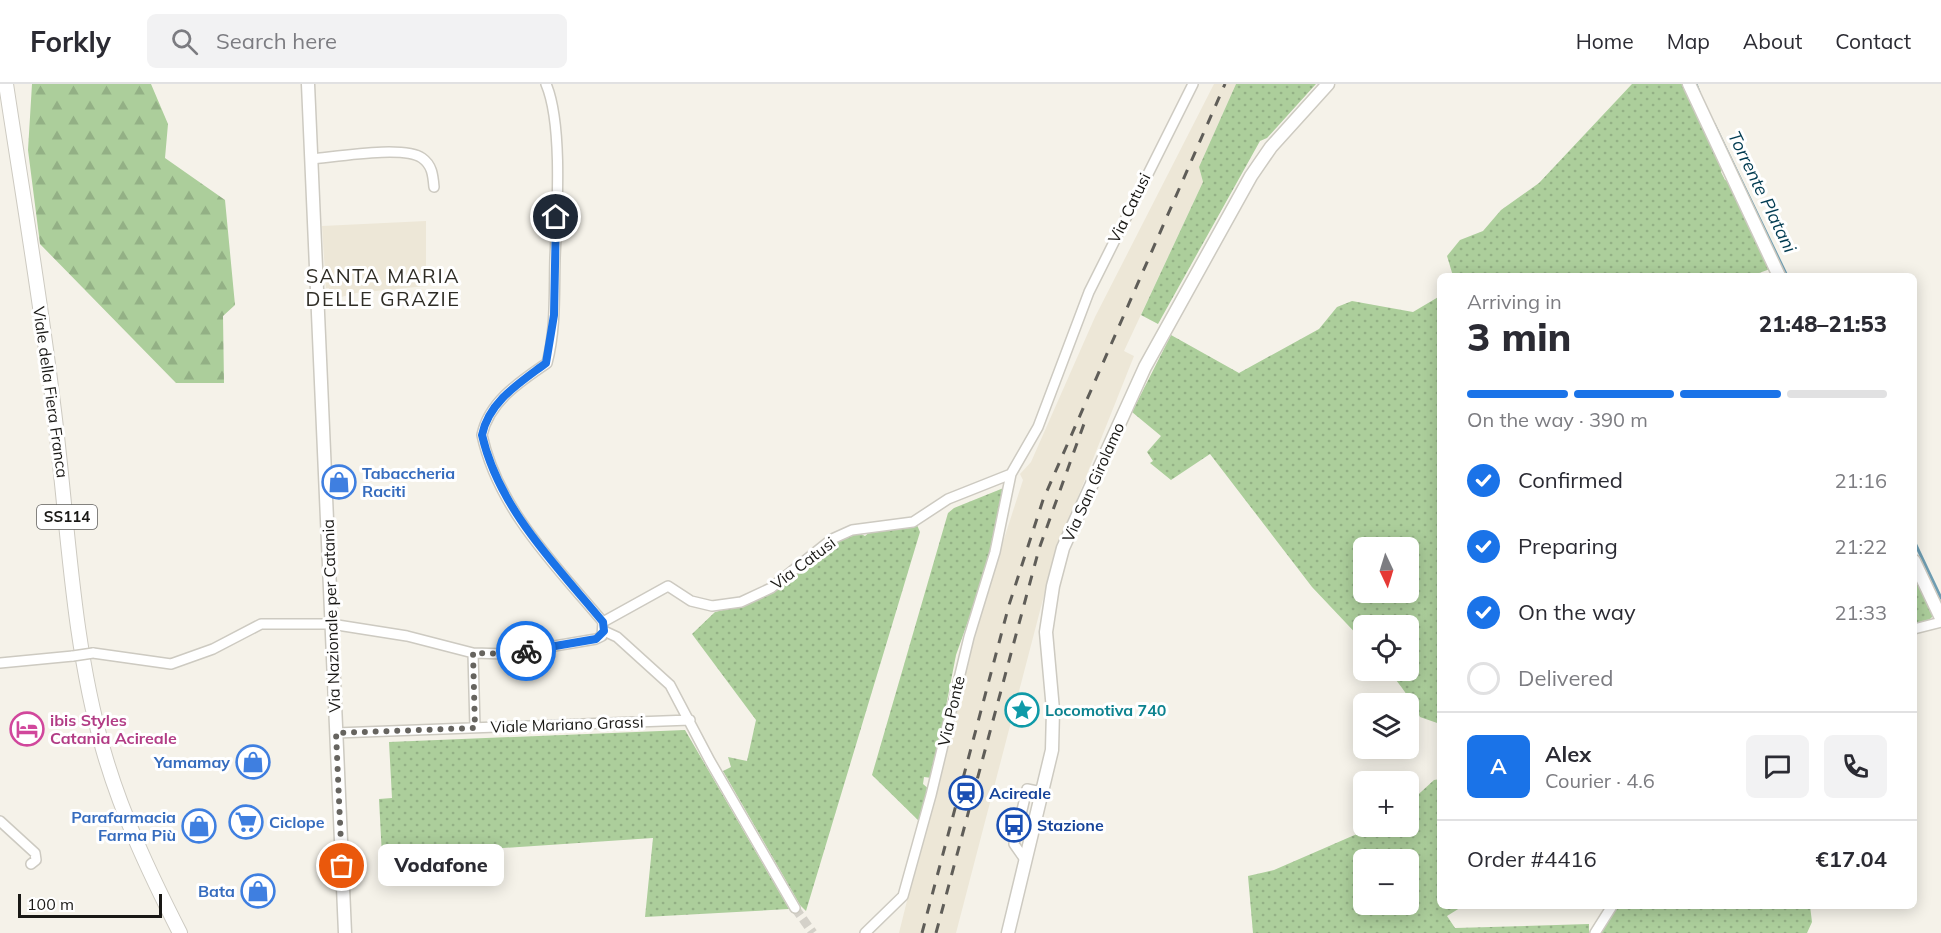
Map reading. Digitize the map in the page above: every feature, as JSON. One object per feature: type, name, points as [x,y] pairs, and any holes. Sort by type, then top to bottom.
[{"type":"main road","name":"Viale della Fiera Franca","points":[[6,86],[50,376],[77,614],[90,699],[103,749],[134,838],[180,933]]},
{"type":"street","name":"Via Nazionale per Catania","points":[[308,84],[345,933]]},
{"type":"street","points":[[546,84],[556,141],[557,196],[554,315],[549,355],[546,363],[517,383],[501,399],[482,435],[497,480],[518,518],[604,627],[670,685],[795,908]]},
{"type":"street","name":"Via Catusi","points":[[0,663],[93,653],[171,664],[213,649],[261,624],[331,624],[407,636],[473,653],[518,652],[596,639],[604,627],[668,586],[691,601],[712,606],[741,602],[771,588],[832,538],[852,530],[913,522],[948,500],[1011,474],[1038,427],[1089,292],[1193,84]]},
{"type":"street","name":"Via San Girolamo","points":[[1008,933],[1042,792],[1054,731],[1046,632],[1048,606],[1063,548],[1146,367],[1251,176],[1271,147],[1328,84]]},
{"type":"street","points":[[1689,84],[1778,273]]},
{"type":"street","points":[[311,159],[395,153],[416,154],[429,164],[434,187]]},
{"type":"street","name":"Via Ponte","points":[[865,933],[903,896],[931,795],[969,637],[995,552],[1011,474]]},
{"type":"street","points":[[1917,568],[1941,620],[1917,628]]},
{"type":"street","points":[[473,653],[475,728]]},
{"type":"street","name":"Viale Mariano Grassi","points":[[336,733],[690,720]]},
{"type":"street","points":[[1026,861],[1014,844],[1027,789],[1042,792]]},
{"type":"street","points":[[0,821],[35,853],[36,860],[31,864]]},
{"type":"street","points":[[1595,933],[1610,909]]},
{"type":"shaded area","points":[[1214,84],[1236,84],[1199,167],[1203,182],[1124,351],[1134,356],[1054,557],[956,933],[899,933],[972,638],[1023,480],[1020,474],[1031,462],[1095,317]]},
{"type":"shaded area","points":[[426,221],[426,286],[356,293],[330,300],[330,297],[326,298],[329,295],[329,288],[326,288],[322,226]]},
{"type":"green space","points":[[32,84],[151,84],[168,124],[165,158],[225,200],[235,305],[223,316],[224,383],[176,383],[40,244],[28,150]]},
{"type":"green space","points":[[1236,84],[1316,84],[1267,138],[1260,141],[1158,324],[1141,315],[1203,182],[1199,167]]},
{"type":"green space","points":[[1632,84],[1682,84],[1723,167],[1721,172],[1725,180],[1729,181],[1770,269],[1759,273],[1452,273],[1447,256],[1460,240],[1483,231],[1501,210],[1539,183]]},
{"type":"green space","points":[[1437,298],[1437,723],[1420,717],[1419,693],[1406,693],[1396,681],[1419,681],[1419,615],[1353,615],[1353,630],[1312,587],[1210,454],[1171,480],[1150,463],[1153,461],[1147,452],[1161,436],[1132,412],[1171,335],[1239,373],[1319,329],[1337,307],[1352,301],[1413,312]]},
{"type":"green space","points":[[1006,487],[993,551],[956,655],[932,778],[924,777],[923,784],[930,790],[922,824],[872,775],[948,513],[954,508]]},
{"type":"green space","points":[[917,525],[920,532],[806,911],[800,905],[723,771],[731,767],[728,757],[747,761],[756,720],[692,634],[715,612],[743,605],[774,591],[844,535],[859,533],[865,536],[871,531]]},
{"type":"green space","points":[[1917,581],[1933,616],[1926,623],[1917,623]]},
{"type":"green space","points":[[685,730],[789,909],[645,917],[653,838],[382,856],[379,799],[392,798],[389,742]]},
{"type":"green space","points":[[1437,780],[1437,909],[1458,909],[1447,916],[1455,928],[1589,924],[1589,933],[1253,933],[1248,876],[1274,870],[1353,836],[1419,837],[1419,794]]},
{"type":"green space","points":[[1615,909],[1810,909],[1812,922],[1807,933],[1599,933]]},
{"type":"waterway","name":"Torrente Platani","points":[[1696,84],[1699,92]]},
{"type":"waterway","name":"Torrente Platani","points":[[1714,124],[1786,273]]},
{"type":"waterway","name":"Torrente Platani","points":[[1917,547],[1941,598]]},
{"type":"tunnel","points":[[795,908],[813,933]]},
{"type":"railway","points":[[922,933],[1009,605],[1043,500],[1225,84]]},
{"type":"railway","points":[[936,933],[1039,549],[1085,421]]},
{"type":"way so far","points":[[342,866],[336,733],[475,728],[473,653],[507,654],[526,651]]},
{"type":"place","name":"Tabaccheria Raciti","points":[[339,482]]},
{"type":"place","name":"Locomotiva 740","points":[[1022,710]]},
{"type":"place","name":"ibis Styles Catania Acireale","points":[[27,729]]},
{"type":"place","name":"Yamamay","points":[[253,762]]},
{"type":"place","name":"Acireale","points":[[966,793]]},
{"type":"place","name":"Ciclope","points":[[246,822]]},
{"type":"place","name":"Stazione","points":[[1014,825]]},
{"type":"place","name":"Parafarmacia Farma Più","points":[[199,826]]},
{"type":"place","name":"Vodafone","points":[[342,866]]},
{"type":"place","name":"Bata","points":[[258,891]]},
{"type":"district","name":"SANTA MARIA DELLE GRAZIE","points":[[383,288]]},
{"type":"route","points":[[526,651],[596,639],[602,636],[604,631],[603,622],[518,518],[497,480],[482,435],[501,399],[517,383],[546,363],[549,355],[554,315],[556,217]]}]
